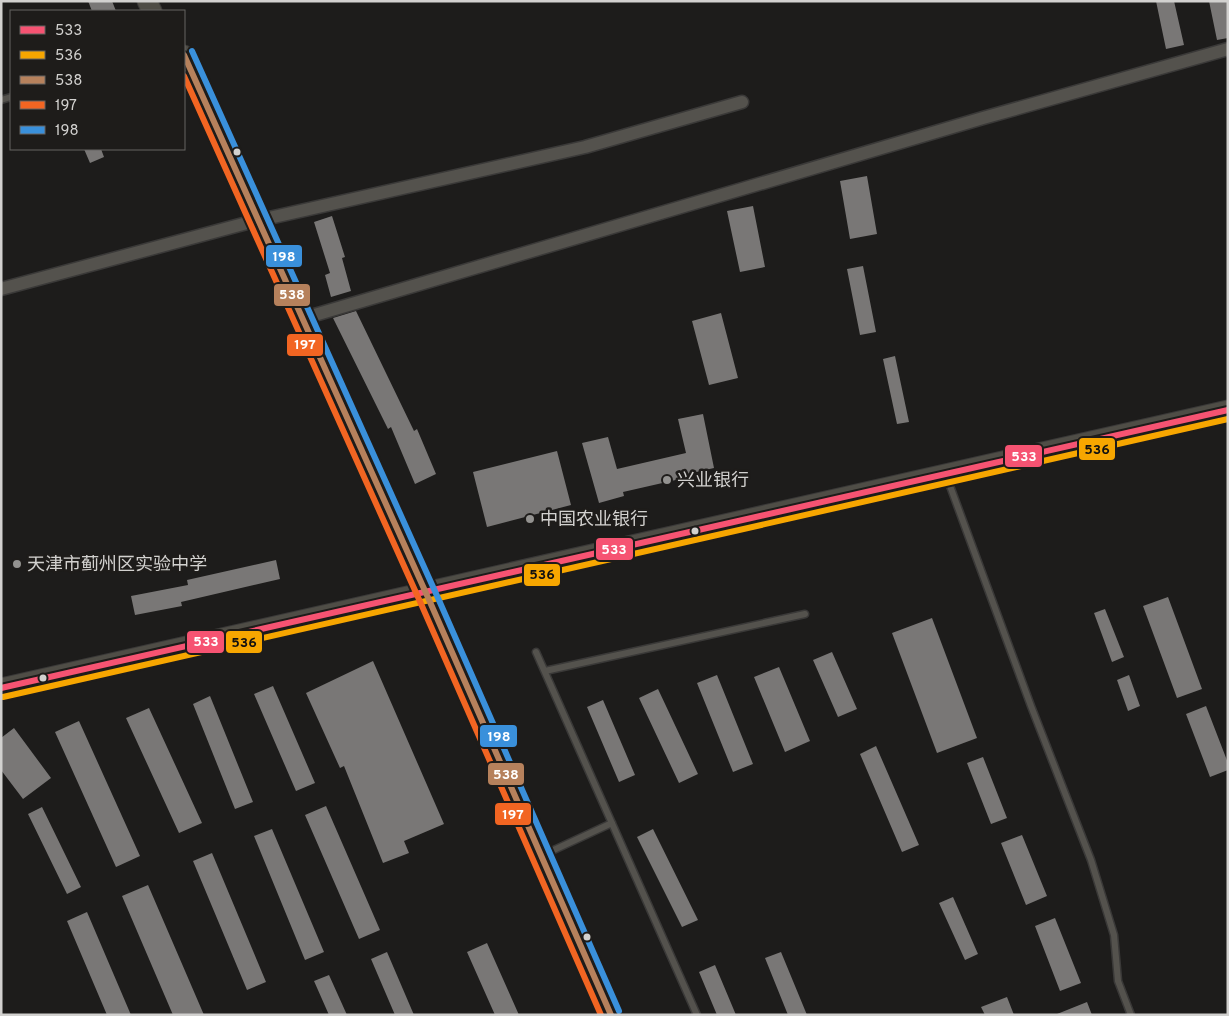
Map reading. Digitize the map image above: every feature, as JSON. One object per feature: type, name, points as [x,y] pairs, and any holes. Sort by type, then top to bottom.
[{"type":"main road","points":[[185,57],[252,222],[422,598],[542,856],[611,1015]]},
{"type":"main road","points":[[185,85],[301,319],[422,598],[597,1015]]},
{"type":"main road","points":[[948,480],[1228,410]]},
{"type":"main road","points":[[1,688],[422,598],[948,480],[1228,422]]},
{"type":"main road","points":[[1,700],[422,598]]},
{"type":"street","points":[[301,319],[983,118],[1228,49]]},
{"type":"street","points":[[1,289],[252,222],[585,147],[742,102]]},
{"type":"lane","points":[[948,480],[1091,860],[1114,935],[1118,980],[1131,1015]]},
{"type":"lane","points":[[545,671],[805,614]]},
{"type":"lane","points":[[536,652],[697,1015]]},
{"type":"lane","points":[[542,856],[612,823]]},
{"type":"building","points":[[88,1],[112,1],[116,10],[92,10]]},
{"type":"building","points":[[1156,1],[1174,1],[1184,45],[1166,49]]},
{"type":"building","points":[[1209,1],[1228,1],[1228,38],[1217,40]]},
{"type":"building","points":[[84,150],[101,150],[104,157],[90,163]]},
{"type":"building","points":[[867,176],[877,234],[850,239],[840,181]]},
{"type":"building","points":[[753,206],[765,267],[740,272],[727,211]]},
{"type":"building","points":[[332,216],[345,257],[342,258],[351,291],[331,297],[325,275],[330,273],[314,222]]},
{"type":"building","points":[[863,266],[876,332],[860,335],[847,269]]},
{"type":"building","points":[[356,311],[414,431],[417,429],[436,474],[415,484],[391,427],[388,429],[333,318]]},
{"type":"building","points":[[721,313],[738,378],[709,385],[692,321]]},
{"type":"building","points":[[895,356],[909,422],[897,424],[883,359]]},
{"type":"building","points":[[703,414],[714,468],[679,476],[680,479],[623,492],[624,496],[599,503],[582,443],[608,437],[617,469],[686,453],[678,419]]},
{"type":"building","points":[[557,451],[571,505],[487,527],[473,472]]},
{"type":"building","points":[[276,560],[280,579],[181,602],[182,606],[135,615],[131,596],[188,585],[187,580]]},
{"type":"building","points":[[1168,597],[1202,689],[1177,698],[1143,606]]},
{"type":"building","points":[[1105,609],[1124,657],[1112,662],[1094,613]]},
{"type":"building","points":[[932,618],[977,738],[937,753],[892,633]]},
{"type":"building","points":[[832,652],[857,709],[838,717],[813,660]]},
{"type":"building","points":[[373,661],[444,824],[404,841],[409,853],[383,863],[344,766],[340,768],[306,693]]},
{"type":"building","points":[[779,667],[810,741],[785,752],[754,677]]},
{"type":"building","points":[[717,675],[753,764],[733,772],[697,683]]},
{"type":"building","points":[[1129,675],[1140,706],[1128,711],[1117,680]]},
{"type":"building","points":[[273,686],[315,783],[296,791],[254,694]]},
{"type":"building","points":[[658,689],[698,774],[679,783],[639,698]]},
{"type":"building","points":[[210,696],[253,802],[235,809],[193,704]]},
{"type":"building","points":[[603,700],[635,775],[619,782],[587,707]]},
{"type":"building","points":[[1206,706],[1228,763],[1228,770],[1210,777],[1186,714]]},
{"type":"building","points":[[149,708],[202,823],[179,833],[126,718]]},
{"type":"building","points":[[79,721],[140,856],[116,867],[55,732]]},
{"type":"building","points":[[14,728],[51,778],[23,799],[1,770],[1,738]]},
{"type":"building","points":[[876,746],[919,845],[902,852],[860,754]]},
{"type":"building","points":[[983,757],[1007,818],[991,824],[967,763]]},
{"type":"building","points":[[326,806],[380,930],[359,939],[305,815]]},
{"type":"building","points":[[42,807],[81,887],[67,894],[28,814]]},
{"type":"building","points":[[272,829],[324,952],[305,960],[254,836]]},
{"type":"building","points":[[653,829],[698,920],[682,927],[637,837]]},
{"type":"building","points":[[1022,835],[1047,896],[1026,905],[1001,843]]},
{"type":"building","points":[[212,853],[266,982],[247,990],[193,861]]},
{"type":"building","points":[[148,885],[204,1015],[173,1015],[122,896]]},
{"type":"building","points":[[953,897],[978,954],[965,960],[939,903]]},
{"type":"building","points":[[87,912],[131,1015],[107,1015],[67,921]]},
{"type":"building","points":[[1055,918],[1081,983],[1060,991],[1035,926]]},
{"type":"building","points":[[487,943],[519,1015],[495,1015],[467,952]]},
{"type":"building","points":[[387,952],[414,1015],[395,1015],[371,959]]},
{"type":"building","points":[[781,952],[807,1015],[788,1015],[765,958]]},
{"type":"building","points":[[715,965],[736,1015],[717,1015],[699,972]]},
{"type":"building","points":[[329,975],[347,1015],[329,1015],[314,981]]},
{"type":"building","points":[[1007,997],[1014,1015],[985,1015],[981,1007]]},
{"type":"building","points":[[1087,1002],[1092,1015],[1057,1015],[1057,1014]]},
{"type":"transit line","name":"198","points":[[192,51],[438,598],[619,1011]]},
{"type":"transit line","name":"538","points":[[185,57],[430,602],[611,1015]]},
{"type":"transit line","name":"197","points":[[185,78],[422,606],[601,1015]]},
{"type":"transit line","name":"533","points":[[1,688],[1228,410]]},
{"type":"transit line","name":"536","points":[[3,697],[1228,419]]},
{"type":"place","name":"兴业银行","points":[[667,480]]},
{"type":"place","name":"中国农业银行","points":[[530,519]]},
{"type":"place","name":"天津市蓟州区实验中学","points":[[17,564]]}]
